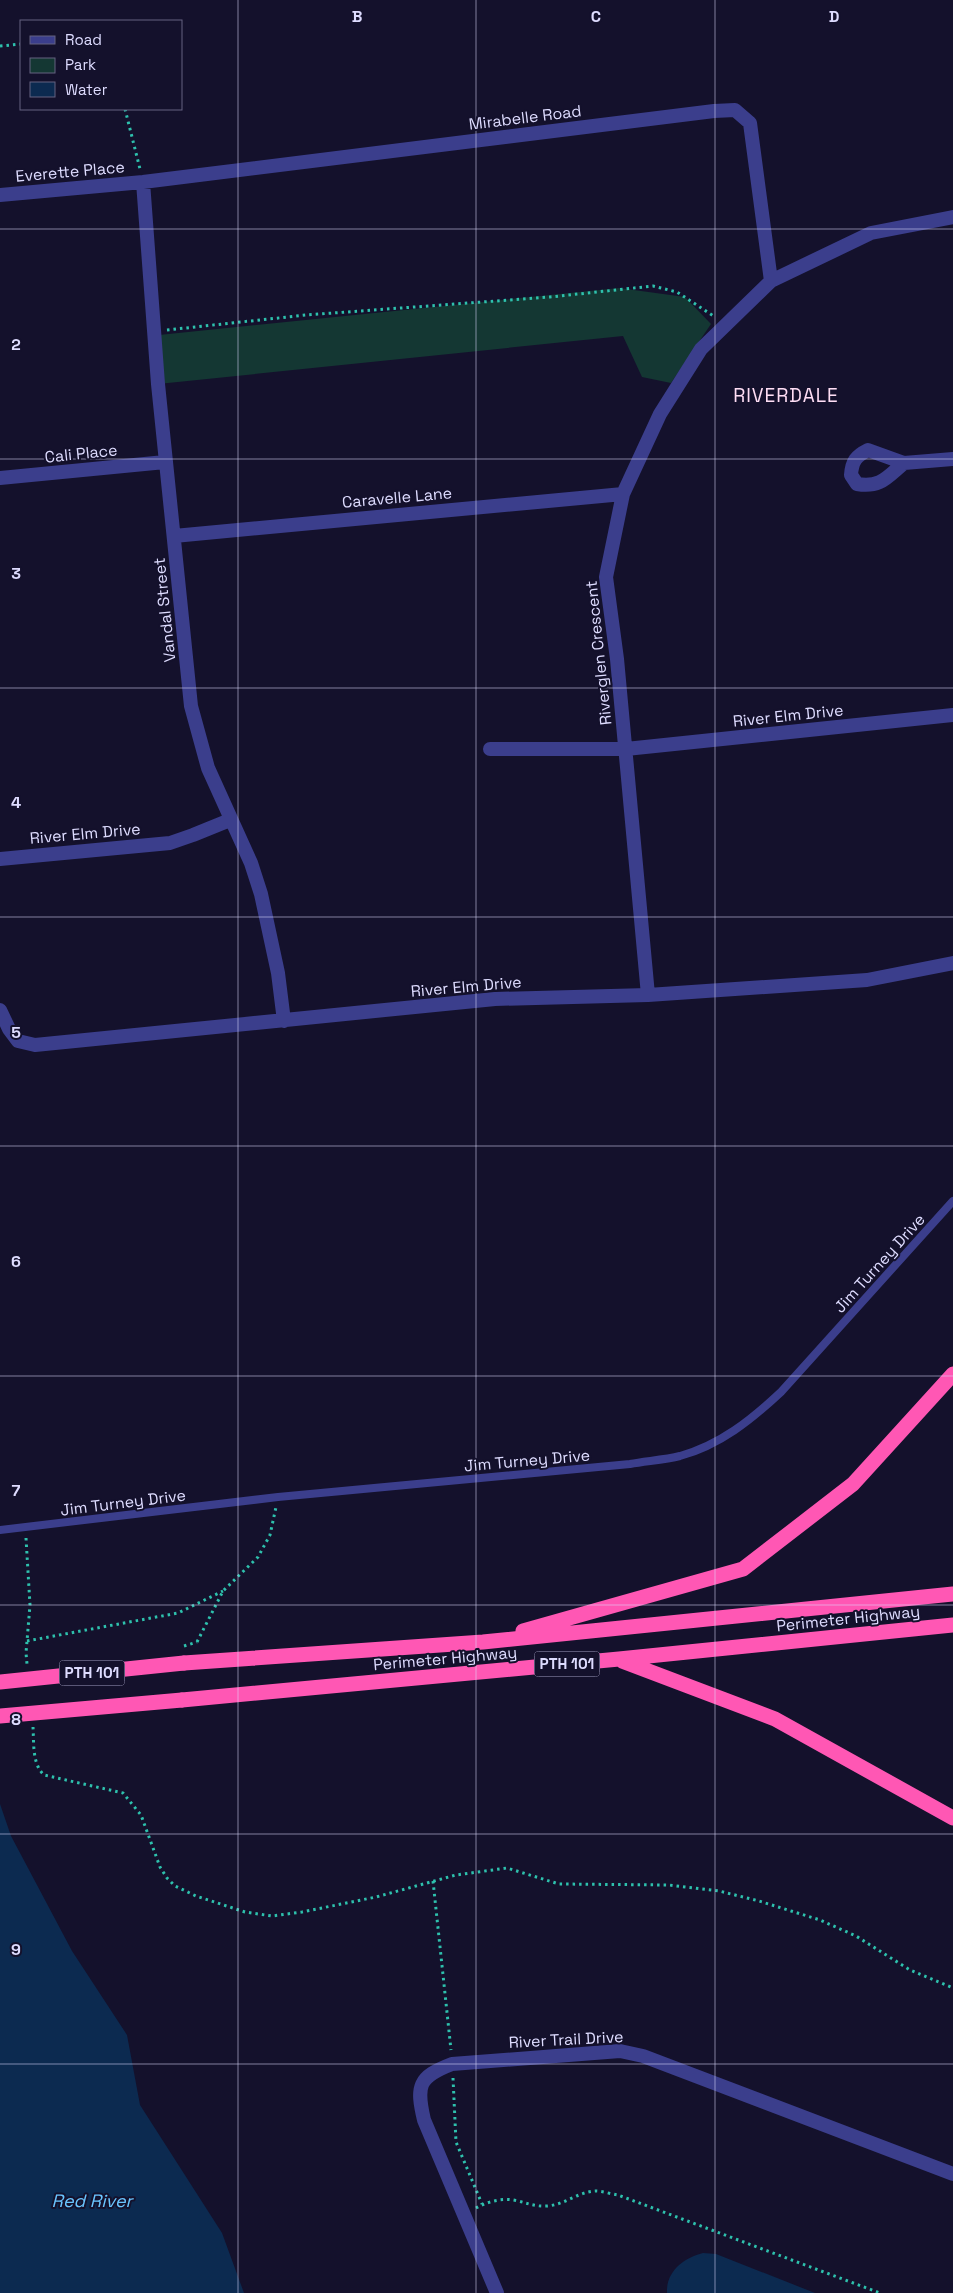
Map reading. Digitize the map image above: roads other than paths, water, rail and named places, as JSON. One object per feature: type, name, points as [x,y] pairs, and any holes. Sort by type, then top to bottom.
[{"type":"highway","points":[[483,1642],[743,1569],[853,1484],[953,1374]]},
{"type":"highway","name":"Perimeter Highway","points":[[0,1682],[184,1663],[483,1642],[953,1594]]},
{"type":"highway","name":"Perimeter Highway","points":[[0,1716],[619,1659],[953,1625]]},
{"type":"highway","points":[[619,1659],[775,1719],[953,1818]]},
{"type":"street","name":"Mirabelle Road","points":[[143,182],[704,112],[735,110],[750,123],[771,281]]},
{"type":"street","name":"Everette Place","points":[[0,195],[143,182]]},
{"type":"street","name":"Vandal Street","points":[[143,182],[165,462],[191,706],[208,768],[250,863],[261,894],[278,973],[284,1021]]},
{"type":"street","name":"Riverglen Crescent","points":[[648,995],[618,659],[606,577],[623,494],[660,414],[700,349],[771,281],[871,233],[953,216]]},
{"type":"street","points":[[904,463],[953,459]]},
{"type":"street","name":"Cali Place","points":[[0,478],[165,462]]},
{"type":"street","name":"Caravelle Lane","points":[[174,536],[623,494]]},
{"type":"street","name":"River Elm Drive","points":[[490,749],[626,749],[953,715]]},
{"type":"street","name":"River Elm Drive","points":[[0,859],[170,843],[230,820]]},
{"type":"street","name":"River Elm Drive","points":[[0,1010],[18,1042],[35,1045],[495,999],[648,995],[867,980],[953,962]]},
{"type":"street","name":"River Trail Drive","points":[[497,2293],[424,2120],[420,2102],[420,2086],[427,2076],[452,2064],[620,2051],[643,2056],[953,2174]]},
{"type":"lane","name":"Jim Turney Drive","points":[[0,1530],[278,1497],[630,1464],[680,1456],[726,1437],[755,1417],[781,1392],[953,1201]]},
{"type":"water","name":"Red River","points":[[0,1804],[11,1836],[72,1951],[127,2035],[140,2105],[222,2233],[244,2293],[0,2293]]},
{"type":"water","points":[[703,2253],[716,2254],[815,2293],[667,2293],[667,2285],[673,2272],[689,2258]]},
{"type":"district","name":"RIVERDALE","points":[[786,395]]}]
